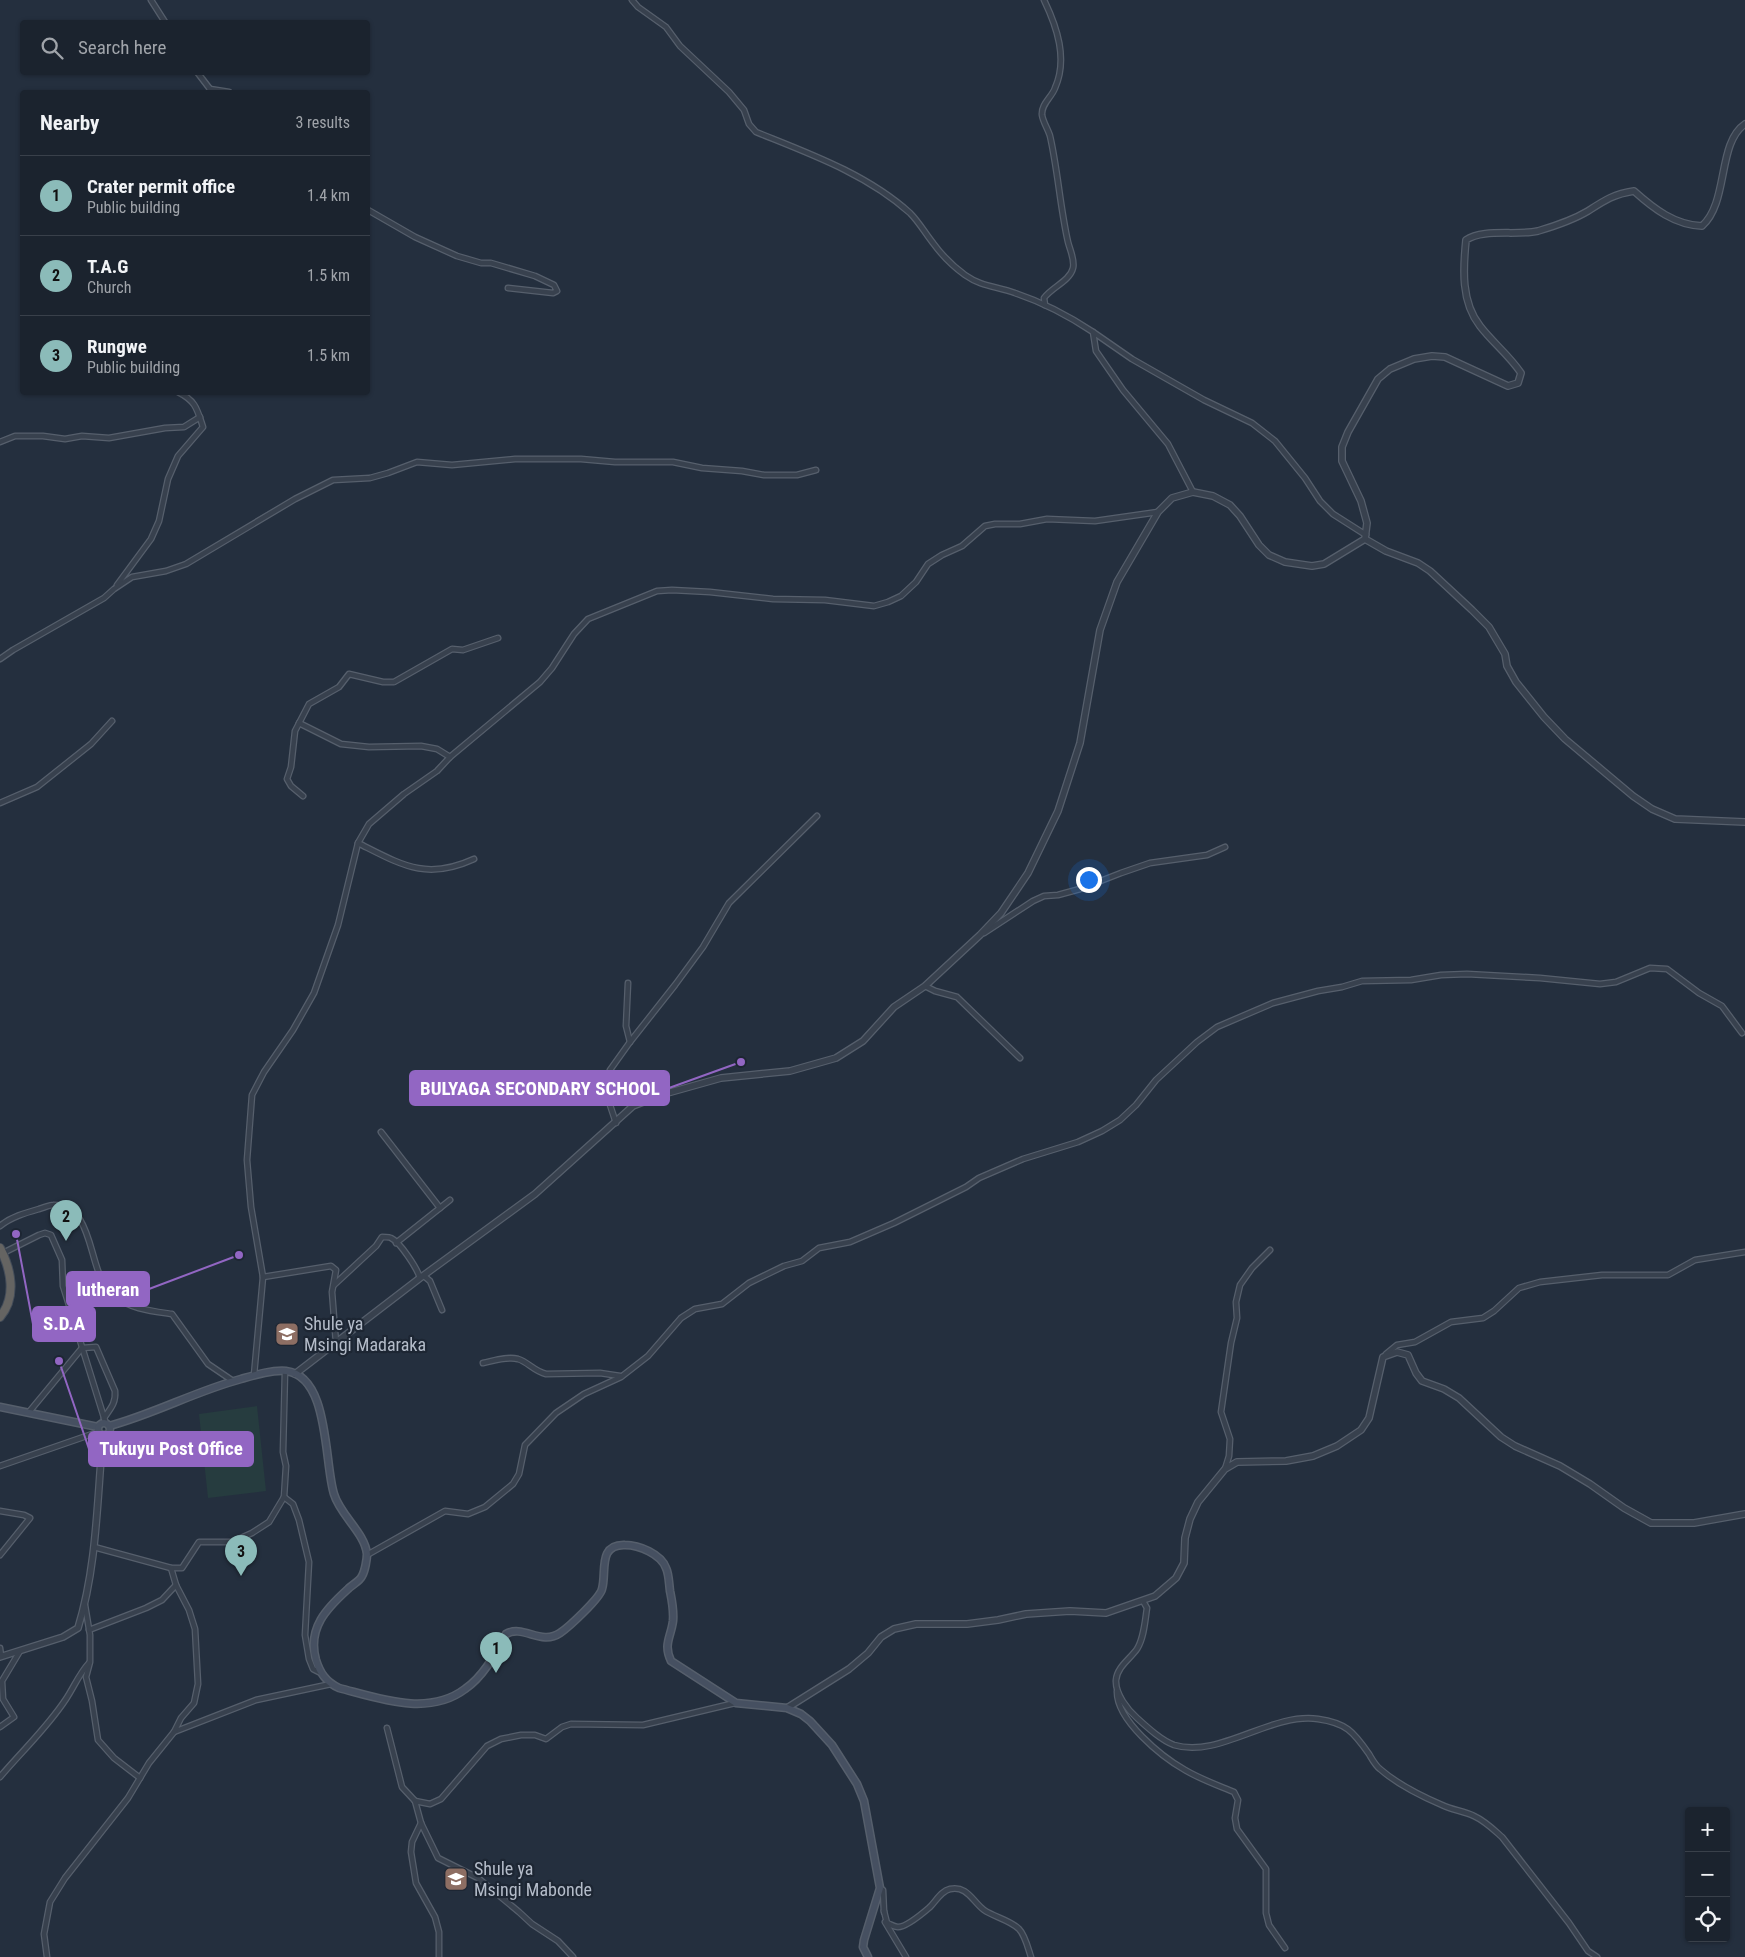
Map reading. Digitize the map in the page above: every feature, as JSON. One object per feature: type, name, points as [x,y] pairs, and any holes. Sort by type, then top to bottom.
[{"type":"highway","points":[[0,1317],[7,1303],[11,1283],[8,1268],[1,1251]]},
{"type":"main road","points":[[100,1431],[101,1424],[254,1375],[285,1371],[295,1374],[304,1380],[315,1394],[322,1416],[334,1495],[365,1544],[367,1555],[363,1576],[330,1605],[321,1618],[314,1634],[314,1648],[321,1673],[331,1684],[339,1688],[396,1703],[428,1703],[446,1699],[465,1690],[488,1666],[506,1634],[512,1631],[540,1638],[560,1633],[594,1601],[602,1590],[604,1562],[606,1555],[614,1547],[625,1545],[654,1554],[666,1568],[674,1610],[667,1644],[667,1651],[671,1661],[736,1702],[787,1708],[801,1714],[832,1745],[857,1784],[864,1801],[880,1888],[864,1940],[863,1947],[868,1957]]},
{"type":"main road","points":[[0,1407],[29,1412],[108,1433],[106,1423]]},
{"type":"street","points":[[151,0],[164,20]]},
{"type":"street","points":[[632,0],[638,7],[666,27],[680,46],[729,92],[744,110],[749,124],[756,132],[821,159],[884,193],[910,214],[934,245],[964,274],[980,284],[1014,292],[1044,305],[1093,332],[1132,360],[1204,400],[1252,423],[1275,440],[1305,478],[1320,501],[1334,514],[1386,551],[1418,563],[1430,571],[1472,610],[1489,627],[1505,654],[1507,666],[1516,682],[1544,717],[1566,739],[1633,796],[1652,809],[1675,819],[1745,822]]},
{"type":"street","points":[[1044,0],[1059,35],[1060,74],[1055,89],[1042,108],[1042,116],[1051,142],[1063,221],[1073,267],[1069,276],[1050,290],[1044,298],[1044,305]]},
{"type":"street","points":[[199,75],[208,90]]},
{"type":"street","points":[[1366,537],[1367,523],[1361,501],[1342,461],[1342,447],[1348,432],[1378,379],[1390,369],[1414,359],[1432,356],[1445,357],[1508,386],[1518,383],[1520,373],[1512,359],[1480,326],[1470,310],[1466,296],[1464,270],[1466,240],[1474,234],[1527,233],[1557,226],[1588,211],[1602,200],[1624,192],[1634,191],[1654,210],[1691,226],[1702,226],[1709,220],[1717,200],[1731,143],[1739,128],[1745,124]]},
{"type":"street","points":[[370,211],[416,237],[457,256],[491,263],[535,276],[554,285],[557,291],[553,293],[508,288]]},
{"type":"street","points":[[1093,332],[1096,351],[1123,390],[1168,444],[1192,492]]},
{"type":"street","points":[[0,659],[104,598],[114,588],[151,539],[159,522],[168,479],[178,456],[202,427],[197,407],[184,395]]},
{"type":"street","points":[[0,442],[16,436],[65,439],[82,436],[109,438],[165,428],[184,427],[200,417]]},
{"type":"street","points":[[114,588],[132,577],[166,571],[186,564],[295,499],[333,480],[370,478],[388,474],[416,462],[452,465],[515,459],[672,462],[702,468],[742,471],[764,476],[797,476],[816,470]]},
{"type":"street","points":[[295,1374],[535,1194],[633,1106],[664,1094],[721,1078],[790,1071],[836,1058],[863,1041],[894,1007],[925,986],[980,935],[1001,913],[1028,873],[1058,811],[1080,743],[1100,630],[1116,582],[1158,512],[1172,498],[1192,492],[1213,496],[1230,505],[1240,516],[1259,545],[1269,555],[1285,562],[1312,566],[1324,564],[1366,537]]},
{"type":"street","points":[[254,1375],[263,1277],[251,1206],[247,1160],[252,1095],[264,1072],[293,1030],[314,993],[338,925],[358,843],[369,824],[404,794],[437,771],[450,757],[540,682],[574,634],[588,619],[657,591],[710,592],[773,599],[825,600],[874,606],[901,596],[916,582],[928,564],[962,546],[985,526],[1020,524],[1047,519],[1095,520],[1158,512]]},
{"type":"street","points":[[302,796],[291,786],[287,779],[291,768],[295,731],[309,704],[339,687],[349,674],[383,682],[394,682],[452,649],[463,650],[498,638]]},
{"type":"street","points":[[0,803],[37,787],[91,744],[112,721]]},
{"type":"street","points":[[299,723],[342,744],[369,747],[421,746],[437,749],[450,757]]},
{"type":"street","points":[[602,1090],[610,1070],[675,985],[729,903],[817,816]]},
{"type":"street","points":[[358,843],[389,859],[421,870],[450,869],[474,859]]},
{"type":"street","points":[[980,935],[1044,896],[1058,895],[1080,889],[1121,872],[1150,863],[1207,855],[1224,847]]},
{"type":"street","points":[[367,1555],[445,1511],[468,1514],[484,1507],[513,1484],[519,1474],[525,1446],[556,1413],[584,1394],[621,1377],[648,1356],[682,1318],[695,1309],[722,1304],[749,1283],[784,1266],[802,1261],[819,1248],[850,1242],[894,1223],[966,1187],[979,1178],[1023,1159],[1078,1142],[1102,1131],[1120,1120],[1156,1080],[1197,1042],[1217,1027],[1273,1003],[1362,982],[1411,980],[1441,975],[1467,974],[1540,978],[1600,984],[1616,982],[1650,968],[1667,969],[1699,993],[1722,1006],[1742,1033]]},
{"type":"street","points":[[628,984],[626,1026],[630,1042]]},
{"type":"street","points":[[925,986],[957,997],[1020,1058]]},
{"type":"street","points":[[566,1083],[584,1083],[602,1090],[609,1102],[616,1123]]},
{"type":"street","points":[[381,1132],[440,1208]]},
{"type":"street","points":[[396,1243],[450,1200]]},
{"type":"street","points":[[0,1226],[17,1216],[53,1205],[68,1208],[77,1214],[86,1228],[91,1253],[103,1283],[112,1295],[128,1304],[143,1309],[172,1314],[208,1364],[233,1381]]},
{"type":"street","points":[[1,1251],[39,1234],[51,1235],[62,1260],[63,1286],[106,1423]]},
{"type":"street","points":[[334,1285],[376,1246],[382,1237],[390,1237],[422,1277],[430,1281],[442,1310]]},
{"type":"street","points":[[787,1708],[849,1668],[868,1652],[881,1637],[894,1630],[916,1624],[967,1624],[1026,1614],[1070,1611],[1106,1613],[1143,1602],[1159,1594],[1176,1578],[1184,1563],[1185,1538],[1190,1519],[1198,1502],[1225,1468],[1229,1456],[1230,1439],[1221,1412],[1230,1343],[1237,1318],[1236,1302],[1240,1285],[1252,1268],[1270,1250]]},
{"type":"street","points":[[1225,1468],[1237,1462],[1286,1460],[1313,1456],[1336,1446],[1361,1430],[1370,1418],[1383,1357],[1397,1345],[1415,1342],[1451,1322],[1483,1318],[1494,1311],[1518,1288],[1540,1282],[1602,1275],[1668,1274],[1696,1260],[1745,1252]]},
{"type":"street","points":[[263,1277],[331,1266],[336,1270],[332,1292],[336,1343]]},
{"type":"street","points":[[29,1412],[82,1348]]},
{"type":"street","points":[[82,1348],[97,1348],[115,1390],[114,1403],[106,1423]]},
{"type":"street","points":[[1383,1357],[1397,1352],[1408,1355],[1422,1382],[1444,1389],[1459,1398],[1508,1442],[1560,1466],[1624,1508],[1651,1523],[1694,1523],[1745,1514]]},
{"type":"street","points":[[482,1363],[518,1359],[537,1372],[546,1374],[600,1373],[621,1377]]},
{"type":"street","points":[[94,1548],[170,1568],[182,1568],[199,1542],[232,1542],[270,1522],[284,1497],[286,1466],[283,1452],[285,1371]]},
{"type":"street","points":[[0,1466],[100,1431],[94,1548],[85,1604],[78,1628],[62,1637],[0,1656],[0,1648]]},
{"type":"street","points":[[284,1497],[293,1504],[300,1520],[309,1562],[305,1635],[309,1659],[313,1669],[321,1673]]},
{"type":"street","points":[[0,1511],[24,1515],[30,1518],[0,1555]]},
{"type":"street","points":[[47,1957],[44,1934],[50,1902],[65,1878],[128,1798],[149,1763],[194,1703],[198,1684],[195,1629],[189,1610],[176,1585],[170,1568]]},
{"type":"street","points":[[89,1630],[162,1600],[176,1585]]},
{"type":"street","points":[[1143,1602],[1147,1608],[1141,1637],[1137,1648],[1119,1670],[1116,1680],[1117,1695],[1123,1713],[1130,1724],[1154,1747],[1183,1769],[1234,1792],[1238,1800],[1235,1818],[1237,1829],[1266,1869],[1266,1913],[1269,1925],[1285,1948]]},
{"type":"street","points":[[85,1604],[89,1630],[90,1662],[86,1677],[98,1740],[114,1758],[140,1778]]},
{"type":"street","points":[[0,1727],[14,1717],[3,1699],[2,1681],[20,1650]]},
{"type":"street","points":[[0,1777],[36,1738],[67,1699],[79,1674],[90,1662]]},
{"type":"street","points":[[174,1732],[256,1700],[331,1684]]},
{"type":"street","points":[[1117,1690],[1129,1711],[1153,1732],[1173,1744],[1190,1748],[1215,1744],[1277,1722],[1315,1719],[1336,1722],[1349,1728],[1360,1740],[1378,1768],[1443,1806],[1474,1816],[1502,1837],[1569,1923],[1588,1951],[1597,1957]]},
{"type":"street","points":[[415,1801],[430,1804],[441,1799],[487,1746],[500,1739],[521,1735],[535,1735],[546,1739],[562,1727],[571,1724],[644,1725],[736,1702]]},
{"type":"street","points":[[387,1728],[402,1787],[415,1801],[421,1822],[438,1858],[478,1878],[532,1924],[558,1941],[573,1957]]},
{"type":"street","points":[[421,1822],[412,1842],[411,1852],[416,1883],[435,1917],[439,1932],[439,1957]]},
{"type":"street","points":[[880,1888],[883,1890],[884,1921],[906,1957]]},
{"type":"street","points":[[884,1911],[887,1923],[896,1927],[904,1926],[930,1908],[942,1893],[950,1889],[962,1889],[969,1892],[973,1900],[984,1910],[1018,1928],[1026,1942],[1031,1957]]},
{"type":"green space","points":[[257,1406],[266,1491],[208,1498],[199,1414]]},
{"type":"place","name":"BULYAGA SECONDARY SCHOOL","points":[[741,1062]]},
{"type":"place","name":"S.D.A","points":[[16,1234]]},
{"type":"place","name":"T.A.G","points":[[66,1241]]},
{"type":"place","name":"lutheran","points":[[239,1255]]},
{"type":"place","name":"Shule ya Msingi Madaraka","points":[[287,1334]]},
{"type":"place","name":"Tukuyu Post Office","points":[[59,1361]]},
{"type":"place","name":"Rungwe","points":[[241,1576]]},
{"type":"place","name":"Crater permit office","points":[[496,1673]]},
{"type":"place","name":"Shule ya Msingi Mabonde","points":[[456,1879]]}]
